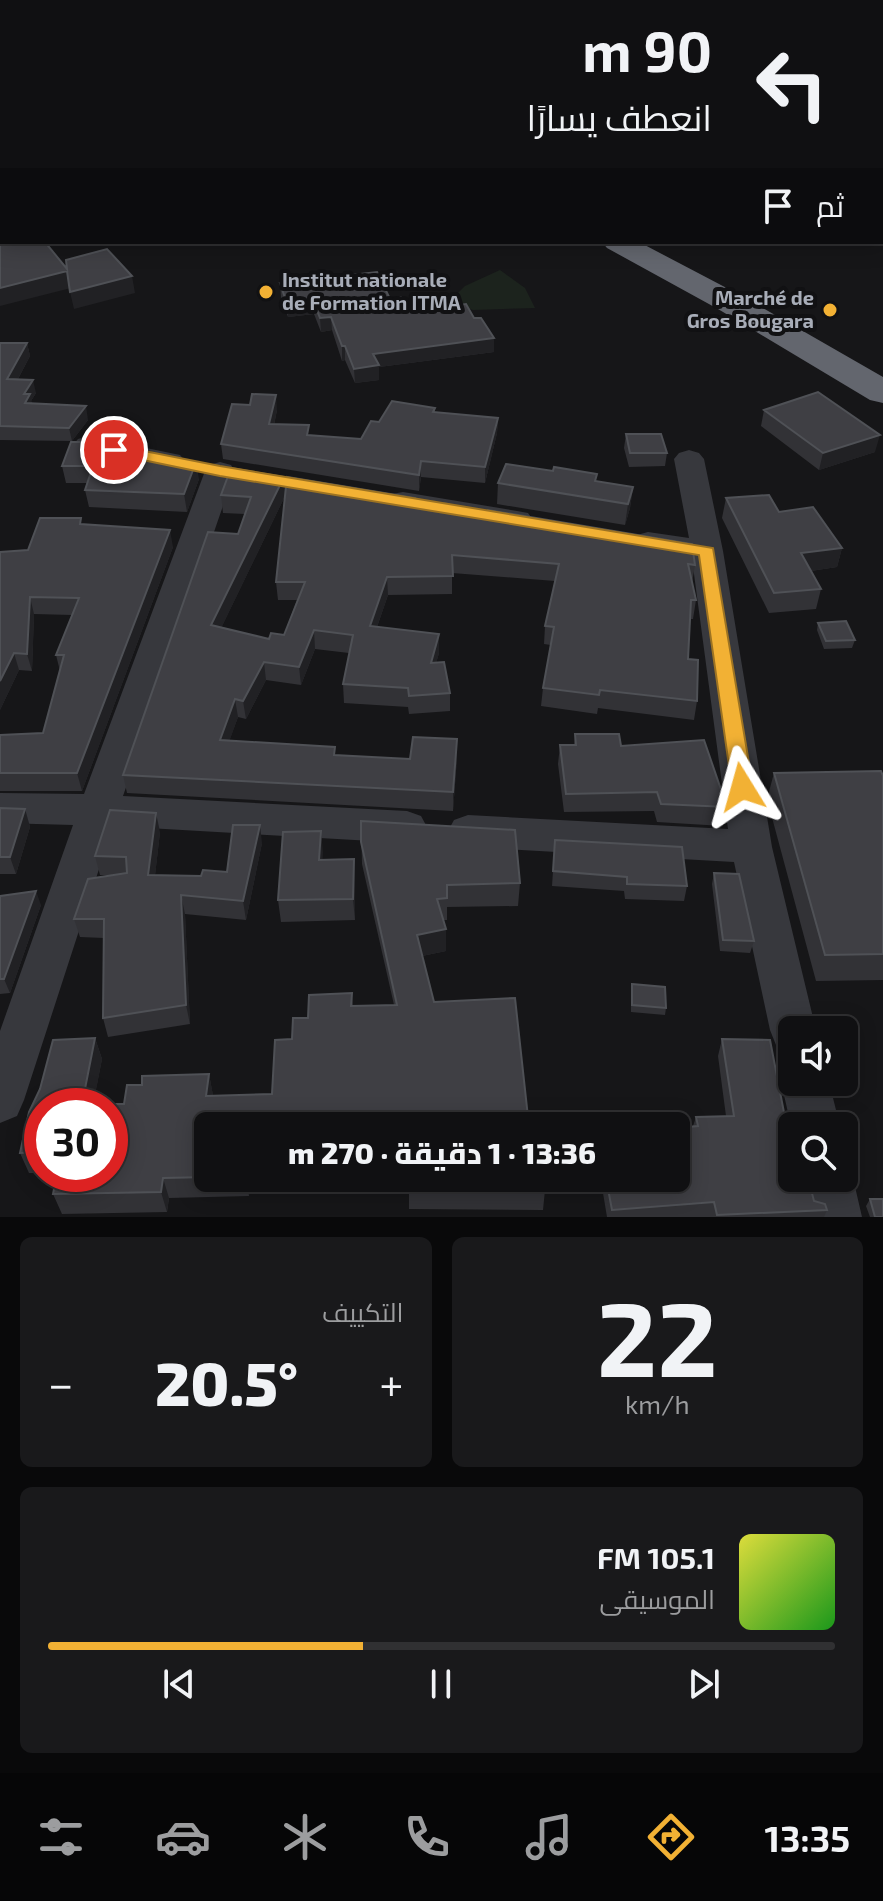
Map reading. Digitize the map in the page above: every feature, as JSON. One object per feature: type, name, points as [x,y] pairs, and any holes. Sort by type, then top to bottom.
[{"type":"highway","points":[[621,244],[729,302],[883,392]]},
{"type":"highway","points":[[654,244],[883,372]]},
{"type":"street","points":[[0,1100],[98,810],[236,474],[88,445]]},
{"type":"street","points":[[689,459],[707,551],[751,847],[790,1016]]},
{"type":"street","points":[[377,497],[550,525]]},
{"type":"street","points":[[613,536],[707,551]]},
{"type":"street","points":[[0,808],[98,810],[751,847]]},
{"type":"street","points":[[830,1192],[836,1217]]},
{"type":"shaded area","points":[[500,270],[525,288],[535,308],[473,310],[450,301],[465,286]]},
{"type":"building","points":[[0,244],[47,244],[67,269],[66,260],[107,249],[132,276],[70,292],[67,271],[0,288]]},
{"type":"building","points":[[377,272],[390,299],[401,297],[409,312],[466,304],[474,318],[481,318],[494,338],[373,354],[379,365],[354,369],[331,317],[320,318],[313,300],[287,304],[280,283]]},
{"type":"building","points":[[0,343],[27,343],[7,379],[33,380],[24,394],[30,394],[25,403],[86,406],[69,428],[0,426]]},
{"type":"building","points":[[818,392],[880,435],[823,453],[764,410]]},
{"type":"building","points":[[252,394],[276,395],[269,424],[309,425],[307,435],[361,439],[371,421],[379,422],[392,401],[435,408],[433,412],[498,418],[485,467],[421,461],[419,475],[221,444],[232,404],[250,405]]},
{"type":"building","points":[[626,434],[661,434],[667,453],[630,453]]},
{"type":"building","points":[[71,442],[109,444],[106,452],[146,452],[196,462],[184,494],[85,490],[93,466],[62,466]]},
{"type":"building","points":[[506,464],[597,474],[595,481],[633,487],[628,504],[498,483]]},
{"type":"building","points":[[231,468],[284,477],[211,625],[269,639],[271,633],[284,635],[305,582],[276,582],[287,477],[415,498],[414,501],[449,504],[448,511],[486,514],[488,510],[692,544],[695,565],[688,564],[696,600],[691,600],[688,659],[698,660],[697,701],[600,690],[599,695],[543,688],[554,627],[545,626],[559,564],[452,555],[453,576],[387,577],[370,626],[439,634],[431,663],[444,662],[450,693],[409,696],[408,688],[343,684],[353,635],[314,630],[299,667],[264,662],[243,701],[235,699],[220,740],[335,747],[334,755],[410,759],[413,737],[457,739],[453,792],[123,775],[208,532],[238,534],[251,497],[221,495]]},
{"type":"building","points":[[769,495],[779,512],[813,507],[842,548],[801,553],[821,589],[774,593],[726,498]]},
{"type":"building","points":[[40,518],[81,518],[80,524],[170,530],[77,773],[0,773],[0,735],[43,733],[64,655],[56,655],[79,598],[30,597],[27,654],[14,653],[0,681],[0,552],[28,550]]},
{"type":"building","points":[[846,621],[855,640],[826,641],[818,623]]},
{"type":"building","points":[[575,734],[619,734],[621,746],[704,740],[727,807],[661,804],[657,792],[566,794],[560,745],[576,745]]},
{"type":"building","points":[[881,771],[883,954],[825,955],[774,773]]},
{"type":"building","points":[[0,808],[25,809],[10,857],[0,857]]},
{"type":"building","points":[[110,810],[156,813],[148,875],[201,876],[203,870],[227,872],[233,825],[260,825],[243,901],[181,895],[186,1005],[103,1018],[104,919],[74,919],[88,879],[127,873],[126,857],[95,856]]},
{"type":"building","points":[[361,821],[515,830],[520,883],[447,885],[447,898],[437,899],[446,929],[417,935],[434,1002],[515,998],[527,1112],[194,1112],[194,1177],[163,1178],[161,1192],[53,1194],[128,1192],[127,1088],[127,1085],[142,1085],[142,1076],[209,1074],[206,1096],[272,1094],[275,1040],[292,1039],[293,1018],[308,1018],[309,995],[352,993],[351,1006],[397,1005],[361,842]]},
{"type":"building","points":[[321,831],[319,860],[354,859],[353,899],[278,900],[283,832]]},
{"type":"building","points":[[555,840],[682,847],[687,886],[627,884],[627,877],[553,871]]},
{"type":"building","points":[[714,873],[739,874],[754,941],[723,940]]},
{"type":"building","points":[[36,891],[4,979],[0,979],[0,896]]},
{"type":"building","points":[[632,984],[665,987],[666,1008],[632,1005]]},
{"type":"building","points":[[95,1038],[85,1088],[40,1088],[53,1040]]},
{"type":"building","points":[[722,1039],[770,1040],[778,1096],[781,1096],[784,1112],[778,1112],[778,1192],[812,1192],[814,1201],[825,1204],[827,1210],[717,1215],[714,1202],[612,1210],[609,1192],[690,1192],[690,1127],[698,1126],[696,1117],[734,1116]]},
{"type":"building","points":[[870,1199],[883,1199],[883,1217],[875,1217]]},
{"type":"place","name":"Institut nationale de Formation ITMA","points":[[266,292]]},
{"type":"place","name":"Marché de Gros Bougara","points":[[830,310]]},
{"type":"route","points":[[114,450],[220,471],[707,551],[742,787]]}]
